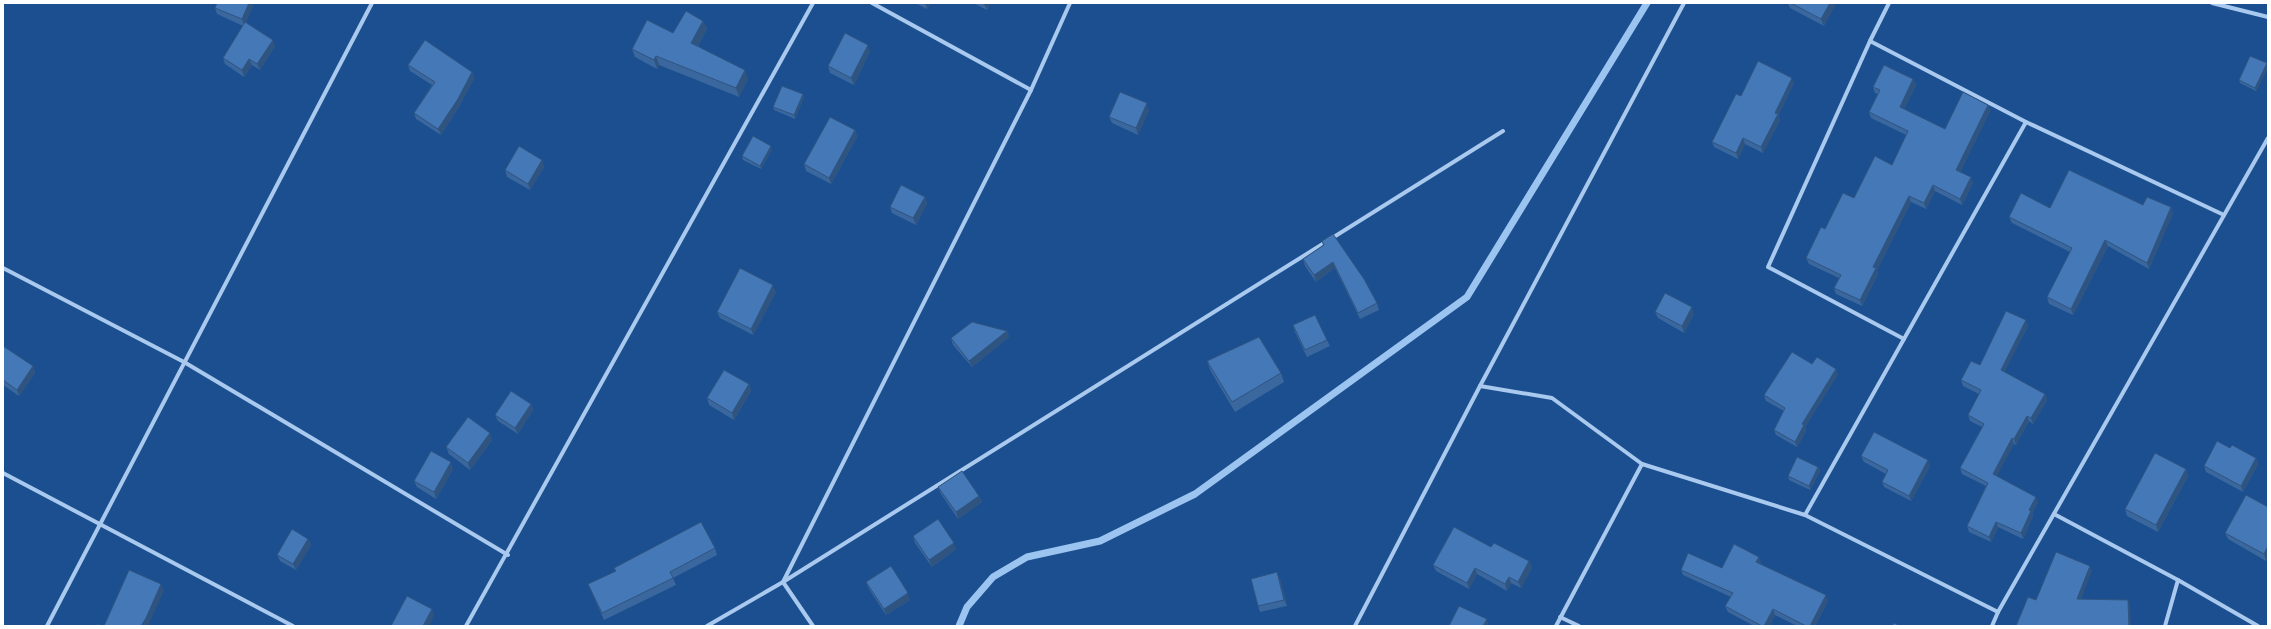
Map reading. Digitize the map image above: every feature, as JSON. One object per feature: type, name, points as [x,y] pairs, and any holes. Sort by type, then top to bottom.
[{"type":"street","points":[[47,626],[372,3]]},
{"type":"street","points":[[466,626],[508,555],[813,3]]},
{"type":"street","points":[[872,3],[1031,90]]},
{"type":"street","points":[[783,582],[1031,90],[1070,3]]},
{"type":"street","points":[[1355,626],[1480,386],[1684,3]]},
{"type":"street","points":[[1889,3],[1870,41],[1768,268],[1904,339]]},
{"type":"street","points":[[2212,3],[2268,17]]},
{"type":"street","points":[[1870,41],[2026,122],[2224,214]]},
{"type":"street","points":[[1805,515],[2026,122]]},
{"type":"street","points":[[707,626],[783,582],[1502,131]]},
{"type":"street","points":[[1992,626],[1998,612],[2268,138]]},
{"type":"street","points":[[3,268],[184,362],[508,555]]},
{"type":"street","points":[[1480,386],[1552,398],[1642,464],[1805,515],[1998,612]]},
{"type":"street","points":[[1556,626],[1642,464]]},
{"type":"street","points":[[3,473],[293,626]]},
{"type":"street","points":[[2054,514],[2178,580],[2258,626]]},
{"type":"street","points":[[2165,626],[2178,580]]},
{"type":"street","points":[[783,582],[813,626]]},
{"type":"street","points":[[1560,617],[1579,626]]},
{"type":"building","points":[[217,3],[249,3],[242,19],[215,8]]},
{"type":"building","points":[[1791,3],[1830,3],[1821,19]]},
{"type":"building","points":[[686,11],[703,21],[691,43],[745,70],[736,88],[656,56],[654,60],[632,49],[647,20],[673,33]]},
{"type":"building","points":[[245,22],[273,40],[257,64],[249,59],[242,70],[223,58]]},
{"type":"building","points":[[845,33],[868,45],[851,78],[828,66]]},
{"type":"building","points":[[425,40],[472,72],[458,99],[438,129],[414,113],[435,82],[408,65]]},
{"type":"building","points":[[2250,56],[2267,63],[2255,88],[2239,80]]},
{"type":"building","points":[[1758,61],[1792,78],[1775,113],[1778,114],[1761,147],[1743,138],[1736,153],[1712,142],[1736,94],[1741,96]]},
{"type":"building","points":[[1884,65],[1913,79],[1900,107],[1945,129],[1963,92],[1988,105],[1956,170],[1971,177],[1960,199],[1933,185],[1924,203],[1909,196],[1873,267],[1876,268],[1860,300],[1834,288],[1841,275],[1806,258],[1821,227],[1825,229],[1843,193],[1854,198],[1875,156],[1892,165],[1908,131],[1869,112],[1880,90],[1873,87]]},
{"type":"building","points":[[782,86],[803,94],[794,115],[773,107]]},
{"type":"building","points":[[1120,92],[1147,103],[1136,128],[1109,117]]},
{"type":"building","points":[[830,117],[855,130],[829,178],[804,164]]},
{"type":"building","points":[[753,136],[771,146],[760,166],[742,156]]},
{"type":"building","points":[[519,146],[542,160],[528,184],[505,170]]},
{"type":"building","points":[[2069,170],[2143,205],[2147,197],[2171,207],[2147,263],[2105,240],[2071,309],[2047,297],[2072,248],[2009,217],[2021,193],[2050,208]]},
{"type":"building","points":[[901,185],[925,197],[913,218],[890,207]]},
{"type":"building","points":[[1333,234],[1364,279],[1377,303],[1358,313],[1333,262],[1314,275],[1303,259],[1324,245],[1322,241]]},
{"type":"building","points":[[740,268],[773,285],[751,329],[717,312]]},
{"type":"building","points":[[1665,293],[1692,307],[1682,326],[1655,312]]},
{"type":"building","points":[[2006,311],[2026,320],[2001,370],[2045,394],[2031,418],[2027,416],[2014,439],[2012,438],[1993,474],[2036,497],[2029,510],[2031,511],[2021,533],[1996,522],[1989,537],[1967,526],[1988,483],[1960,468],[1984,424],[1968,415],[1981,390],[1961,380],[1971,361],[1980,365]]},
{"type":"building","points":[[1315,315],[1327,340],[1305,350],[1293,325]]},
{"type":"building","points":[[972,322],[1007,331],[969,361],[951,338]]},
{"type":"building","points":[[1259,337],[1281,373],[1232,402],[1207,361]]},
{"type":"building","points":[[3,346],[33,366],[17,390],[3,380]]},
{"type":"building","points":[[1792,352],[1812,364],[1817,357],[1836,369],[1802,424],[1804,425],[1795,442],[1774,430],[1785,408],[1764,395]]},
{"type":"building","points":[[724,370],[749,384],[732,413],[707,398]]},
{"type":"building","points":[[511,391],[531,404],[515,428],[495,415]]},
{"type":"building","points":[[468,417],[490,433],[468,463],[446,447]]},
{"type":"building","points":[[1874,432],[1928,460],[1909,496],[1882,482],[1888,470],[1861,456]]},
{"type":"building","points":[[2217,441],[2230,448],[2232,445],[2256,458],[2241,486],[2204,466]]},
{"type":"building","points":[[431,451],[451,462],[434,492],[414,481]]},
{"type":"building","points":[[2155,453],[2186,469],[2156,525],[2125,509]]},
{"type":"building","points":[[1797,457],[1818,467],[1809,486],[1788,476]]},
{"type":"building","points":[[962,471],[979,496],[956,512],[938,487]]},
{"type":"building","points":[[2246,495],[2268,507],[2268,546],[2264,554],[2225,533]]},
{"type":"building","points":[[938,519],[954,543],[929,560],[913,536]]},
{"type":"building","points":[[701,522],[715,548],[670,572],[673,578],[602,613],[588,584],[616,571],[614,568]]},
{"type":"building","points":[[1454,527],[1491,547],[1494,543],[1529,561],[1518,582],[1509,577],[1505,584],[1475,568],[1467,583],[1433,565]]},
{"type":"building","points":[[292,529],[308,539],[293,564],[277,555]]},
{"type":"building","points":[[1734,544],[1759,557],[1756,562],[1826,595],[1810,626],[1806,626],[1773,609],[1764,626],[1762,626],[1725,606],[1733,593],[1681,570],[1688,553],[1722,568]]},
{"type":"building","points":[[2056,552],[2090,566],[2077,599],[2128,600],[2129,626],[2016,626],[2028,597],[2036,600]]},
{"type":"building","points":[[891,566],[908,593],[884,609],[866,582]]},
{"type":"building","points":[[129,570],[161,584],[146,618],[141,626],[104,626]]},
{"type":"building","points":[[1277,572],[1284,600],[1258,606],[1251,579]]},
{"type":"building","points":[[407,596],[432,609],[423,626],[391,626]]},
{"type":"building","points":[[1459,606],[1487,619],[1483,626],[1449,626]]},
{"type":"building","points":[[1894,623],[1900,626],[1892,626]]},
{"type":"waterway","points":[[959,626],[967,607],[993,577],[1027,557],[1100,541],[1195,494],[1467,297],[1647,3]]}]
